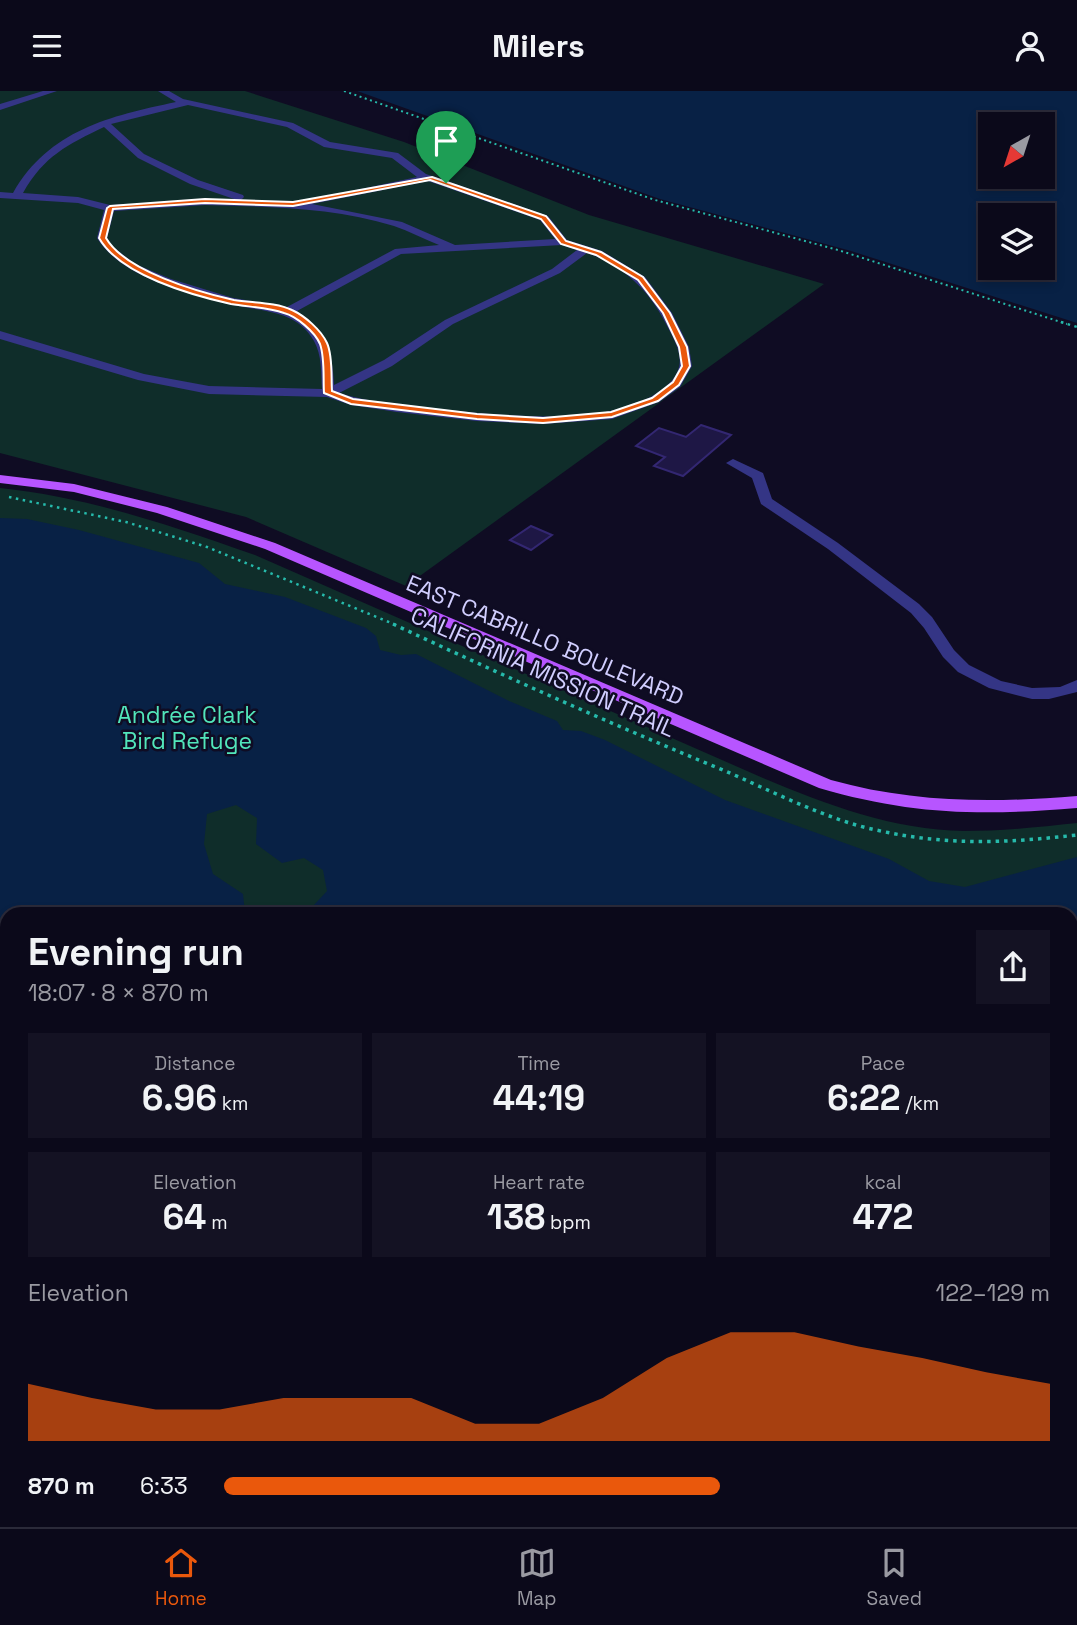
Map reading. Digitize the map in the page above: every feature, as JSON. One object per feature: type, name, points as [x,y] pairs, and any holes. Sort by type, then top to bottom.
[{"type":"main road","name":"EAST CABRILLO BOULEVARD","points":[[0,479],[74,488],[214,525],[270,546],[825,784],[854,793],[911,805],[956,809],[996,809],[1077,801]]},
{"type":"lane","points":[[0,107],[52,91]]},
{"type":"lane","points":[[163,91],[186,103],[290,125],[327,145],[395,155],[422,176],[544,218],[563,242]]},
{"type":"lane","points":[[17,195],[30,172],[56,147],[120,117],[186,103]]},
{"type":"lane","points":[[105,123],[141,156],[194,182],[255,204]]},
{"type":"lane","points":[[293,204],[430,178]]},
{"type":"lane","points":[[0,195],[78,199],[110,208],[205,201],[293,204],[398,224],[454,248]]},
{"type":"lane","points":[[110,208],[102,238],[109,249],[131,266],[195,292],[289,311],[311,327],[324,344],[328,393]]},
{"type":"lane","points":[[0,335],[142,377],[209,390],[328,393],[351,401],[397,408],[543,420],[612,415],[655,399],[676,384],[686,366],[683,347],[667,313],[641,279],[598,253],[563,242],[399,251],[289,311]]},
{"type":"lane","points":[[328,393],[388,363],[449,322],[556,271],[585,249]]},
{"type":"lane","points":[[733,463],[758,476],[766,501],[898,595],[923,616],[954,660],[967,671],[991,683],[1042,695],[1070,691],[1077,685]]},
{"type":"path","points":[[344,91],[655,200],[838,250],[1077,327]]},
{"type":"path","name":"CALIFORNIA MISSION TRAIL","points":[[0,496],[126,522],[207,547],[387,621],[573,708],[813,808],[875,830],[969,843],[1009,843],[1077,835]]},
{"type":"green space","points":[[0,91],[245,91],[404,142],[589,215],[824,284],[406,586],[246,517],[0,453]]},
{"type":"green space","name":"Andrée Clark Bird Refuge","points":[[0,488],[97,506],[161,523],[255,555],[763,778],[861,814],[938,830],[1007,830],[1077,823],[1077,907],[0,907]]},
{"type":"water","points":[[357,91],[1077,91],[1077,323],[851,251],[660,199]]},
{"type":"water","name":"Andrée Clark Bird Refuge","points":[[0,518],[27,519],[79,530],[199,563],[225,584],[285,597],[366,628],[376,636],[380,650],[401,655],[416,654],[509,701],[557,721],[563,730],[581,731],[605,740],[725,800],[889,859],[929,881],[965,887],[1077,857],[1077,907],[314,907],[327,891],[323,870],[304,858],[282,863],[256,844],[257,818],[236,805],[207,814],[204,844],[213,874],[243,894],[244,907],[0,907]]},
{"type":"building","points":[[701,425],[731,435],[683,476],[654,466],[665,457],[636,446],[659,428],[686,437]]},
{"type":"building","points":[[531,526],[552,535],[531,550],[510,540]]},
{"type":"route","points":[[430,178],[446,183],[544,218],[563,242],[598,253],[641,279],[667,313],[683,347],[686,366],[676,384],[655,399],[612,415],[543,420],[477,417],[351,401],[328,393],[324,344],[311,327],[289,311],[195,292],[131,266],[109,249],[102,238],[110,208],[205,201],[293,204],[430,178]]}]
